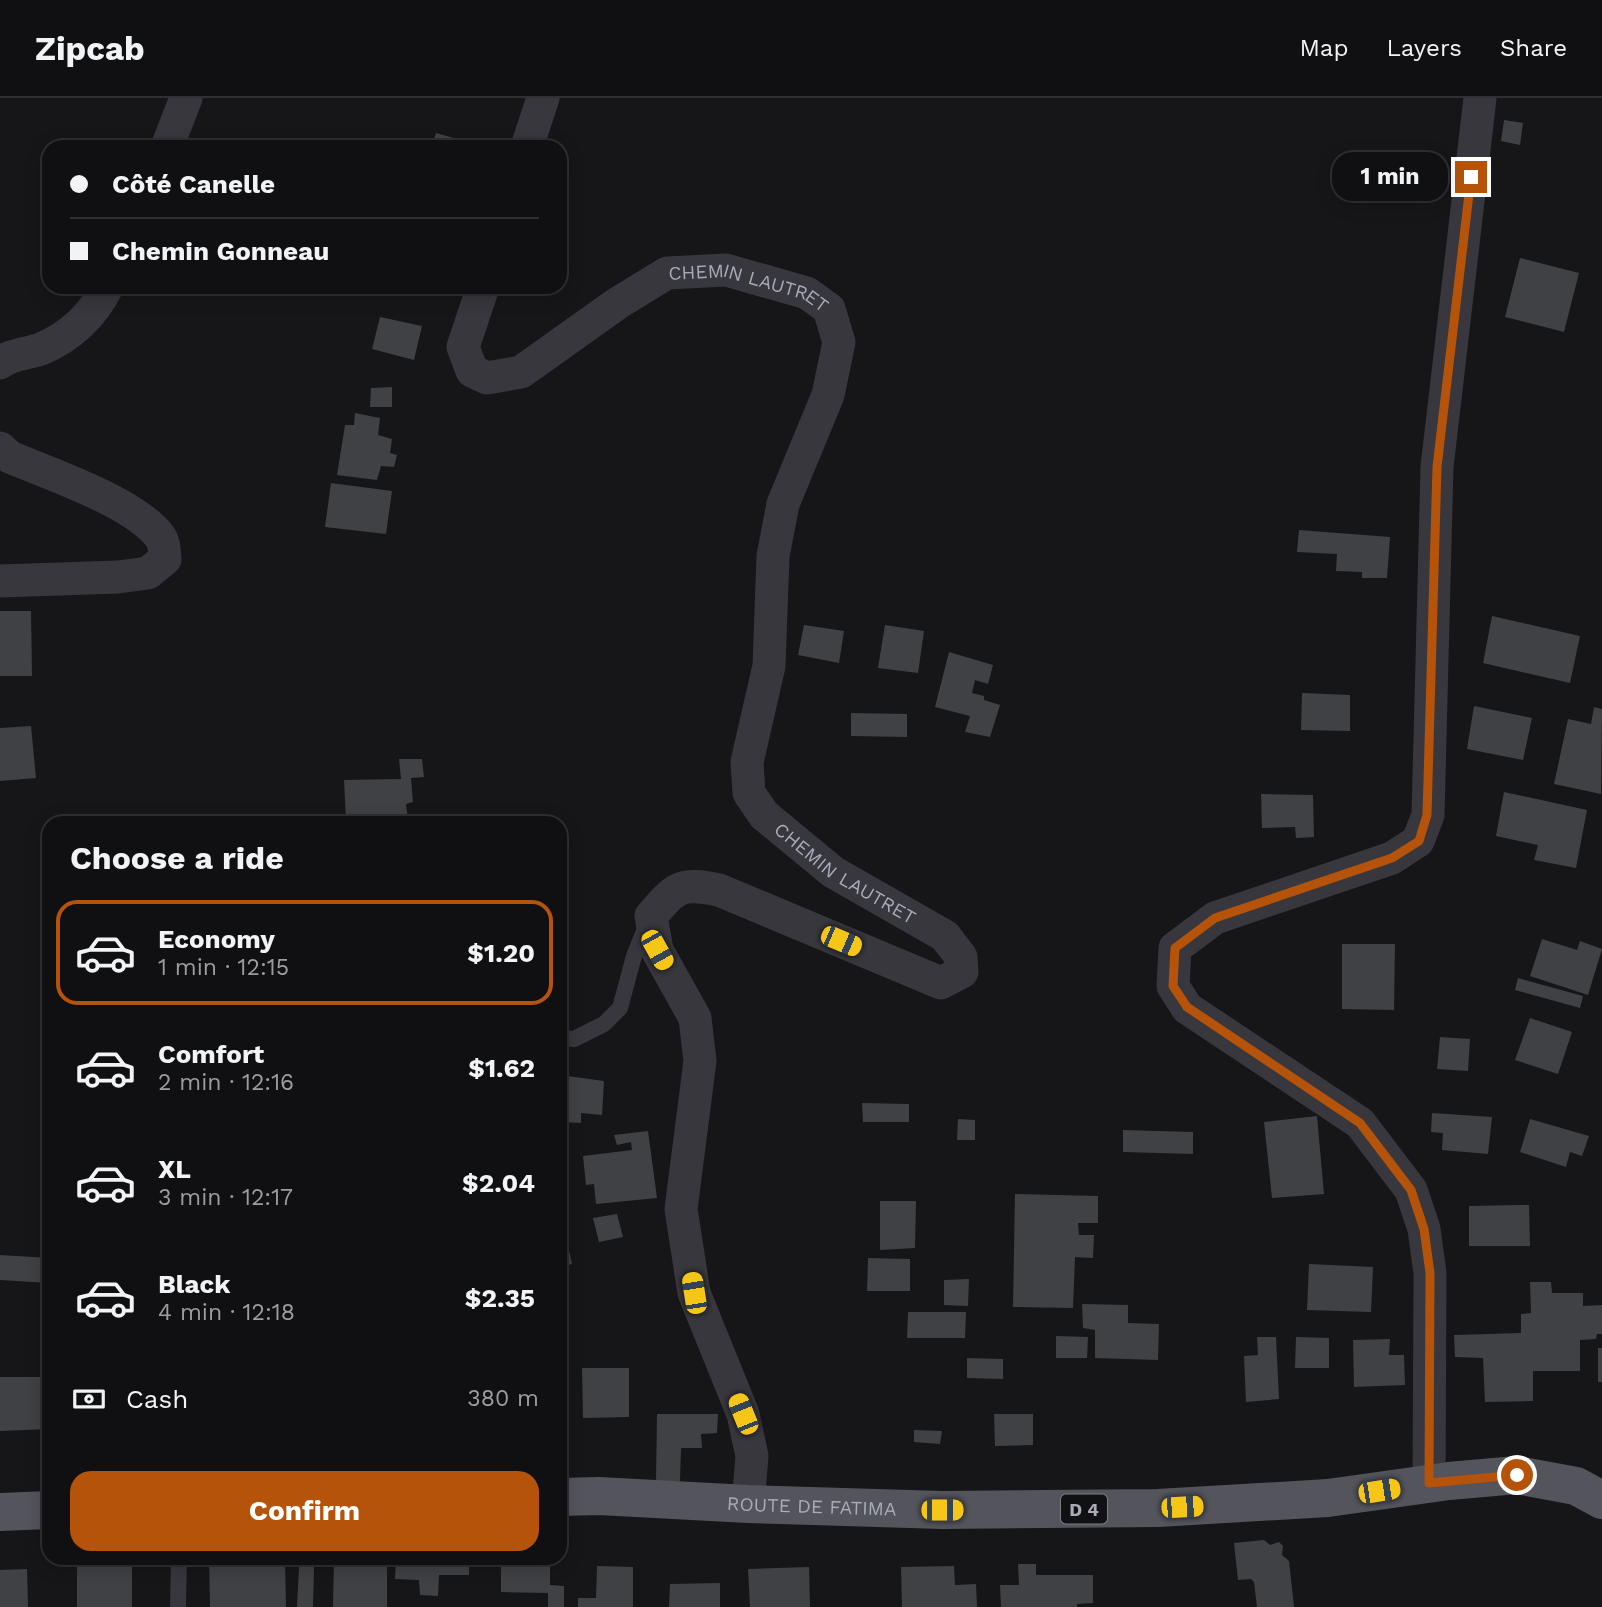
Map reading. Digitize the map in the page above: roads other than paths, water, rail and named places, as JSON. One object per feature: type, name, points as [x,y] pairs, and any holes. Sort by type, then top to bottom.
[{"type":"main road","name":"ROUTE DE FATIMA","points":[[567,1497],[942,1510],[1158,1508],[1328,1498],[1429,1483],[1517,1475],[1576,1486],[1602,1500]]},
{"type":"main road","points":[[0,1512],[42,1510]]},
{"type":"street","points":[[170,140],[186,98]]},
{"type":"street","points":[[529,140],[543,98]]},
{"type":"street","points":[[1429,1483],[1430,1273],[1424,1229],[1411,1190],[1360,1123],[1187,1007],[1173,986],[1175,948],[1215,918],[1392,858],[1419,841],[1427,815],[1437,467],[1480,98]]},
{"type":"street","name":"CHEMIN LAUTRET","points":[[481,294],[463,347],[472,371],[487,378],[521,372],[618,303],[667,273],[726,270],[807,293],[829,309],[839,342],[828,394],[783,504],[773,556],[769,666],[747,762],[749,793],[764,815],[833,872],[946,936],[961,957],[962,972],[941,983],[719,890],[694,885],[672,891],[651,916]]},
{"type":"street","points":[[0,363],[5,359],[41,349],[74,331],[104,294]]},
{"type":"street","points":[[0,448],[10,457],[115,503],[149,524],[163,540],[165,559],[148,573],[118,577],[0,581]]},
{"type":"street","points":[[651,916],[657,950],[695,1018],[700,1060],[681,1209],[694,1293],[743,1414],[748,1435],[752,1455],[748,1504]]},
{"type":"lane","points":[[567,1038],[575,1039],[604,1024],[620,1008],[634,956],[651,916]]},
{"type":"lane","points":[[178,1607],[180,1565]]}]
